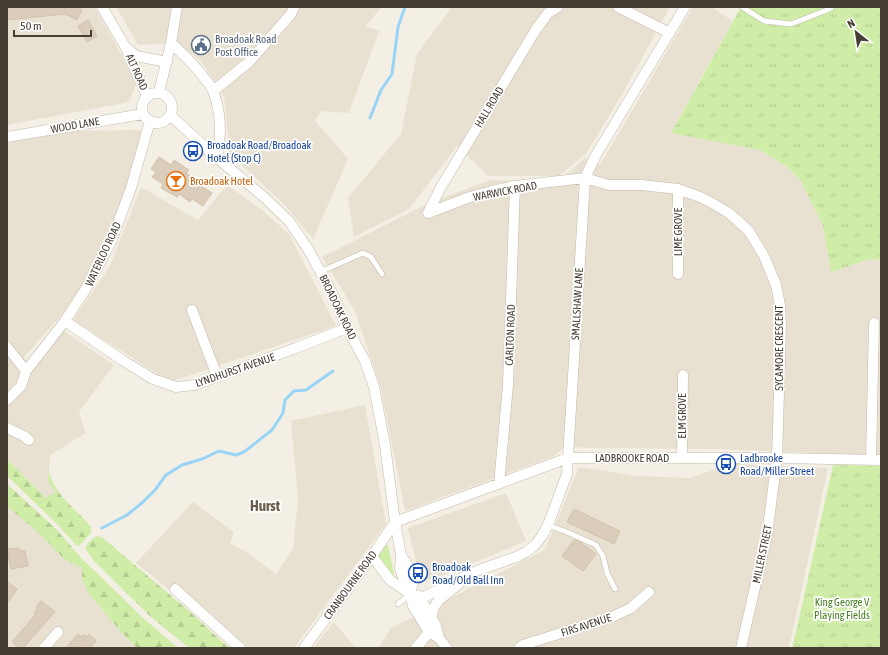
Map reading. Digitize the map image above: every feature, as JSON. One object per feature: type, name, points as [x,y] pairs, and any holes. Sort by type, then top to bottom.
[{"type":"street","name":"ALT ROAD","points":[[102,7],[126,48],[147,96]]},
{"type":"street","points":[[159,92],[167,62],[177,7]]},
{"type":"street","points":[[213,91],[249,62],[291,14],[294,7]]},
{"type":"street","name":"HALL ROAD","points":[[428,213],[441,187],[535,30],[548,13],[558,7]]},
{"type":"street","points":[[618,7],[670,33]]},
{"type":"street","name":"SMALLSHAW LANE","points":[[410,594],[424,597],[479,570],[526,552],[535,545],[548,525],[567,474],[585,178],[596,155],[685,7]]},
{"type":"street","points":[[171,43],[195,66],[213,91],[221,126],[218,158]]},
{"type":"street","name":"ALT ROAD","points":[[126,48],[136,56],[167,62]]},
{"type":"street","points":[[159,92],[164,94],[172,101],[173,111],[164,122],[159,123],[150,121],[143,114],[142,104],[147,96],[151,93],[159,92]]},
{"type":"street","name":"WOOD LANE","points":[[7,137],[143,114]]},
{"type":"street","name":"BROADOAK ROAD","points":[[170,116],[264,197],[289,221],[308,249],[333,295],[347,328],[365,361],[374,387],[385,445],[401,555],[400,568],[404,584],[410,594],[413,606],[428,625]]},
{"type":"street","name":"WATERLOO ROAD","points":[[7,400],[21,386],[26,371],[65,321],[87,287],[111,242],[131,188],[150,121]]},
{"type":"street","name":"WARWICK ROAD","points":[[428,213],[470,197],[492,191],[515,186],[585,178]]},
{"type":"street","name":"SYCAMORE CRESCENT","points":[[585,178],[609,185],[641,185],[678,189],[700,197],[729,213],[748,231],[764,256],[776,285],[780,305],[781,326],[777,458]]},
{"type":"street","name":"CARLTON ROAD","points":[[499,484],[508,385],[515,186]]},
{"type":"street","name":"LIME GROVE","points":[[678,189],[678,274]]},
{"type":"street","points":[[192,310],[217,376]]},
{"type":"street","name":"LYNDHURST AVENUE","points":[[65,321],[153,380],[176,387],[194,385],[347,328]]},
{"type":"street","points":[[874,323],[876,460]]},
{"type":"street","points":[[7,347],[26,371]]},
{"type":"street","name":"ELM GROVE","points":[[682,458],[683,375]]},
{"type":"street","points":[[7,428],[29,440]]},
{"type":"street","name":"LADBROOKE ROAD","points":[[395,522],[568,458],[777,458],[876,460]]},
{"type":"street","name":"MILLER STREET","points":[[741,648],[767,535],[777,458]]},
{"type":"street","name":"CRANBOURNE ROAD","points":[[304,648],[372,556],[395,522]]},
{"type":"street","points":[[372,556],[390,580],[410,594]]},
{"type":"street","name":"SMALLSHAW LANE","points":[[416,648],[438,601],[467,576]]},
{"type":"street","points":[[175,589],[240,648]]},
{"type":"street","name":"FIRS AVENUE","points":[[519,648],[523,645],[612,617],[631,608],[649,592]]},
{"type":"street","points":[[428,625],[447,648]]},
{"type":"street","points":[[44,648],[58,632]]},
{"type":"lane","points":[[742,7],[764,21],[791,24],[832,7]]},
{"type":"lane","points":[[320,272],[363,253],[371,257],[382,274]]},
{"type":"lane","points":[[548,525],[596,545],[603,556],[607,573],[615,589]]},
{"type":"lane","points":[[398,604],[410,594]]},
{"type":"shaded area","points":[[7,7],[95,7],[137,83],[129,102],[7,125]]},
{"type":"shaded area","points":[[116,7],[382,7],[365,26],[379,31],[349,113],[321,111],[315,121],[348,159],[313,239],[286,206],[230,154],[224,97],[201,61],[177,43],[138,45]]},
{"type":"shaded area","points":[[452,7],[670,7],[624,91],[586,154],[558,176],[488,176],[457,146],[409,209],[354,237],[348,198],[401,134],[417,54]]},
{"type":"shaded area","points":[[693,7],[711,7],[733,21],[671,132],[760,150],[786,166],[801,181],[823,226],[831,272],[870,259],[881,260],[881,454],[836,454],[718,449],[584,448],[566,446],[554,456],[405,511],[381,389],[355,311],[322,257],[427,204],[490,180],[559,181],[586,157],[600,165]]},
{"type":"shaded area","points":[[138,130],[146,132],[105,251],[67,309],[24,357],[33,369],[64,331],[114,365],[79,412],[86,433],[50,455],[48,481],[56,493],[46,498],[7,459],[7,142],[78,131]]},
{"type":"shaded area","points":[[227,185],[262,210],[289,234],[336,326],[170,382],[73,320],[109,268],[141,187],[198,220]]},
{"type":"shaded area","points":[[365,405],[386,524],[294,648],[242,648],[136,563],[193,502],[234,532],[230,543],[243,550],[276,574],[293,549],[298,499],[291,421]]},
{"type":"shaded area","points":[[731,464],[828,468],[789,648],[379,648],[390,629],[545,550],[579,467],[636,476],[690,478]]},
{"type":"shaded area","points":[[506,493],[526,541],[447,574],[421,582],[408,528]]},
{"type":"shaded area","points":[[7,506],[41,535],[64,559],[82,568],[82,578],[122,633],[137,648],[7,648]]},
{"type":"shaded area","points":[[334,622],[356,648],[313,648]]},
{"type":"green space","points":[[741,7],[881,7],[881,260],[870,259],[831,272],[823,226],[801,181],[786,166],[760,150],[671,133]]},
{"type":"green space","points":[[7,459],[46,498],[56,492],[48,481],[49,470],[51,478],[61,495],[91,527],[91,533],[79,546],[75,544],[58,525],[7,476]]},
{"type":"green space","name":"King George V Playing Fields","points":[[833,465],[881,466],[881,648],[792,648]]},
{"type":"green space","points":[[7,484],[56,529],[83,560],[142,617],[178,648],[137,648],[122,633],[87,591],[82,578],[82,568],[64,559],[41,535],[7,506]]},
{"type":"green space","points":[[96,536],[102,537],[190,612],[229,648],[189,648],[150,616],[93,560],[85,548]]},
{"type":"green space","points":[[388,545],[394,574],[392,575],[379,558],[379,554],[385,546]]},
{"type":"building","points":[[77,7],[82,10],[77,20],[65,14],[7,20],[7,8]]},
{"type":"building","points":[[88,20],[97,36],[87,42],[78,26]]},
{"type":"building","name":"Broadoak Hotel","points":[[159,157],[171,165],[174,160],[189,170],[186,173],[190,176],[189,178],[212,193],[203,206],[192,199],[190,202],[179,194],[177,197],[161,188],[163,184],[152,177],[156,172],[151,169]]},
{"type":"building","points":[[574,509],[620,531],[614,544],[567,522]]},
{"type":"building","points":[[574,540],[580,542],[596,554],[583,571],[562,556]]},
{"type":"building","points":[[18,548],[25,551],[28,566],[11,569],[7,549]]},
{"type":"building","points":[[7,582],[17,589],[7,604]]},
{"type":"building","points":[[41,601],[55,612],[23,648],[19,648],[12,642],[36,614],[34,613]]},
{"type":"building","points":[[78,634],[81,637],[84,635],[87,637],[89,634],[96,641],[90,648],[66,648]]},
{"type":"waterway","points":[[370,118],[381,90],[392,74],[398,27],[405,7]]},
{"type":"waterway","points":[[102,528],[127,515],[155,490],[166,475],[182,465],[202,459],[219,451],[236,455],[244,452],[272,430],[283,413],[285,400],[294,391],[306,390],[333,371]]},
{"type":"place","name":"Broadoak Road Post Office","points":[[201,45]]},
{"type":"place","name":"Broadoak Road/Broadoak Hotel (Stop C)","points":[[193,151]]},
{"type":"place","name":"Broadoak Hotel","points":[[176,181]]},
{"type":"place","name":"Ladbrooke Road/Miller Street","points":[[726,464]]},
{"type":"place","name":"Broadoak Road/Old Ball Inn","points":[[418,573]]},
{"type":"district","name":"Hurst","points":[[265,506]]}]
